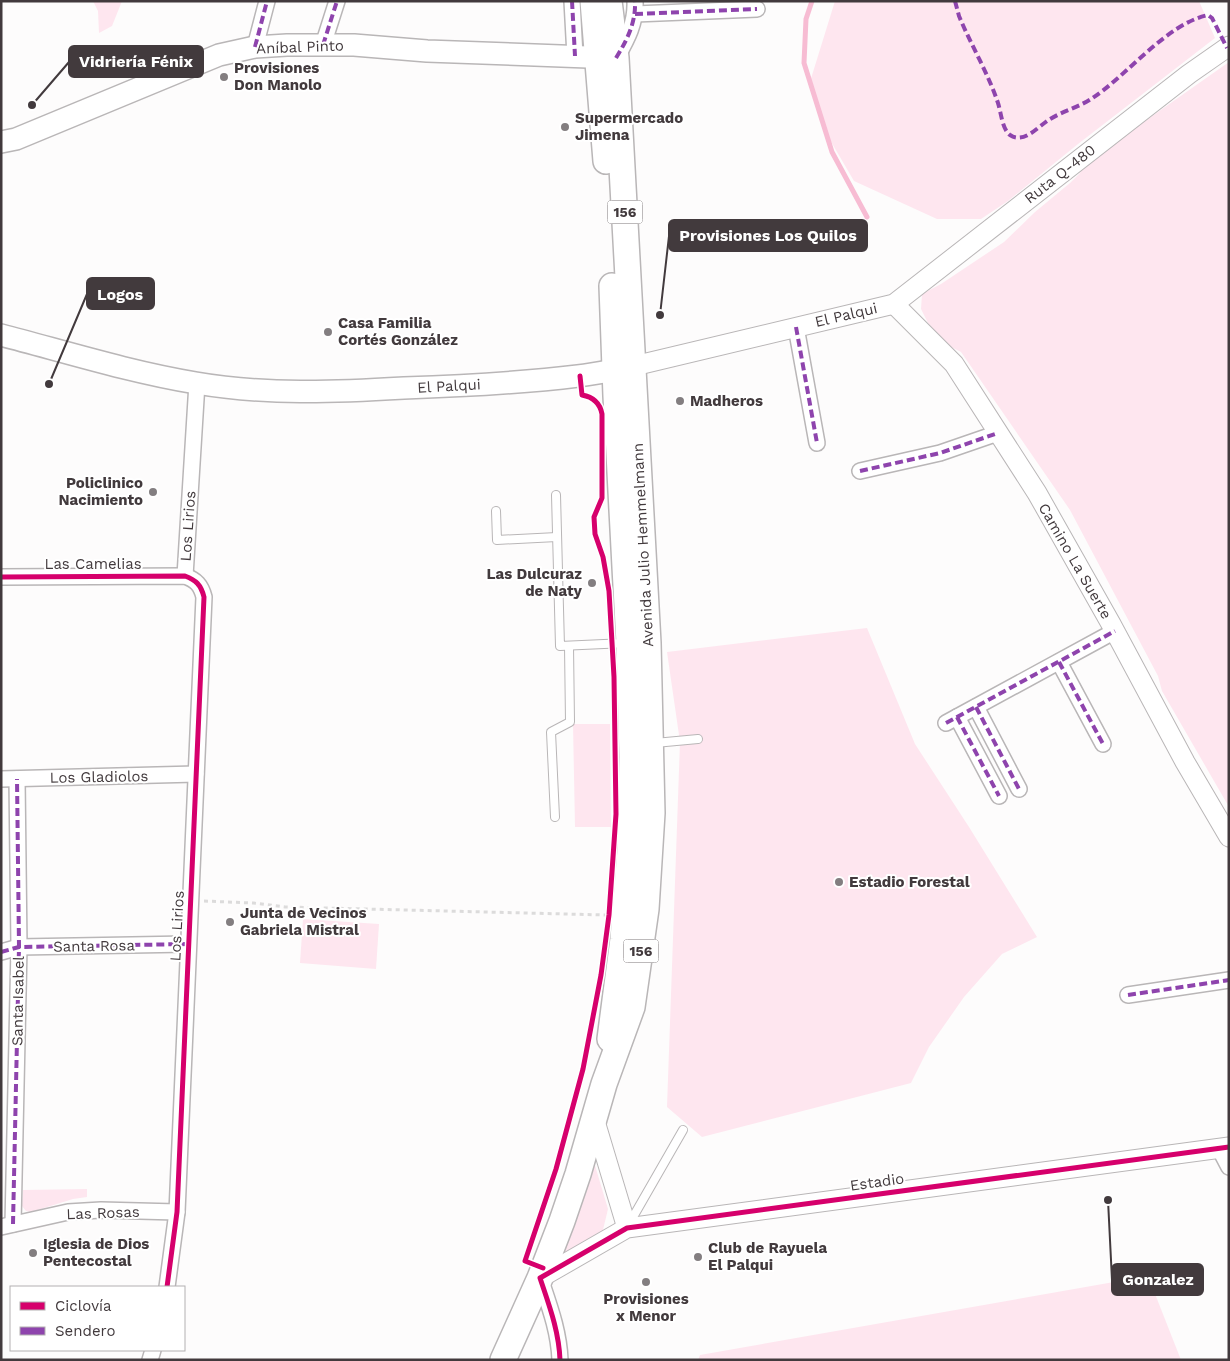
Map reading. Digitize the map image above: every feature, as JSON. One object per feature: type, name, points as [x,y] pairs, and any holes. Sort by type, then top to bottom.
[{"type":"highway","name":"Avenida Julio Hemmelmann","points":[[503,1360],[540,1278],[562,1221],[604,1084],[632,1007],[646,910],[652,812],[650,743],[639,643],[624,368],[610,229],[593,1]]},
{"type":"highway","name":"Avenida Julio Hemmelmann","points":[[596,58],[609,1]]},
{"type":"highway","name":"Avenida Julio Hemmelmann","points":[[604,1084],[623,939],[630,850],[632,757],[639,643]]},
{"type":"main road","name":"Aníbal Pinto","points":[[1,142],[16,139],[218,55],[255,47],[354,45],[427,51],[596,58]]},
{"type":"main road","name":"El Palqui","points":[[1,335],[133,370],[197,383],[287,391],[346,391],[527,381],[580,376],[624,368]]},
{"type":"street","points":[[255,47],[267,1]]},
{"type":"street","points":[[323,45],[337,1]]},
{"type":"street","points":[[572,1],[596,58],[628,37],[635,8],[756,9]]},
{"type":"street","name":"Ruta Q-480","points":[[894,304],[1189,74],[1229,46]]},
{"type":"street","name":"El Palqui","points":[[624,368],[894,304]]},
{"type":"street","name":"Camino La Suerte","points":[[894,304],[954,364],[1036,493],[1116,632],[1185,762],[1229,837]]},
{"type":"street","points":[[796,327],[817,443]]},
{"type":"street","name":"Los Lirios","points":[[167,1286],[177,1212],[204,597],[201,586],[192,578],[185,576],[197,383]]},
{"type":"street","points":[[860,471],[940,453],[998,433]]},
{"type":"street","name":"Las Camelias","points":[[1,577],[185,576]]},
{"type":"street","points":[[999,796],[952,720],[1116,632]]},
{"type":"street","points":[[1059,662],[1102,744]]},
{"type":"street","points":[[976,707],[1019,789]]},
{"type":"street","name":"Los Gladiolos","points":[[1,779],[196,774]]},
{"type":"street","name":"Santa Isabel","points":[[7,1226],[19,947],[17,779]]},
{"type":"street","name":"Santa Rosa","points":[[1,952],[19,947],[188,944]]},
{"type":"street","points":[[1128,995],[1229,980]]},
{"type":"street","points":[[594,1118],[627,1228]]},
{"type":"street","points":[[1224,1148],[1229,1167]]},
{"type":"street","name":"Estadio","points":[[540,1278],[627,1228],[1224,1148]]},
{"type":"street","name":"Las Rosas","points":[[7,1226],[68,1212],[101,1210],[177,1212]]},
{"type":"street","points":[[540,1278],[554,1321],[560,1360]]},
{"type":"lane","points":[[556,495],[560,646],[639,643]]},
{"type":"lane","points":[[496,511],[497,540],[557,536]]},
{"type":"lane","points":[[555,817],[551,732],[570,722],[569,646]]},
{"type":"lane","points":[[650,743],[698,740]]},
{"type":"lane","points":[[627,1228],[683,1130]]},
{"type":"path","points":[[191,901],[253,903],[285,907],[609,915]]},
{"type":"path","points":[[608,922],[610,906]]},
{"type":"shaded area","points":[[93,1],[122,1],[112,26],[99,33],[98,11]]},
{"type":"shaded area","points":[[835,1],[1199,1],[1215,38],[1008,201],[981,219],[937,219],[854,181],[830,140],[809,85]]},
{"type":"shaded area","points":[[1229,62],[1229,807],[1162,691],[1158,676],[1070,510],[961,352],[947,345],[928,323],[921,309],[922,294],[941,284],[1004,242],[1035,212],[1070,183],[1080,173],[1084,164]]},
{"type":"shaded area","name":"Estadio Forestal","points":[[867,628],[915,744],[1037,937],[1002,954],[964,997],[929,1047],[911,1083],[702,1137],[667,1107],[680,742],[667,652]]},
{"type":"shaded area","points":[[573,724],[610,724],[611,827],[575,827]]},
{"type":"shaded area","points":[[303,919],[379,924],[376,969],[300,963]]},
{"type":"shaded area","points":[[591,1152],[608,1209],[602,1234],[561,1261]]},
{"type":"shaded area","points":[[87,1189],[87,1197],[73,1199],[31,1212],[26,1211],[22,1206],[23,1190]]},
{"type":"shaded area","points":[[1148,1276],[1181,1360],[698,1360],[700,1355]]},
{"type":"waterway","points":[[812,1],[806,19],[804,63],[832,152],[867,217]]},
{"type":"marked path","points":[[255,47],[267,1]]},
{"type":"marked path","points":[[323,45],[337,1]]},
{"type":"marked path","points":[[572,1],[575,56]]},
{"type":"marked path","points":[[616,58],[630,31],[634,17],[635,1]]},
{"type":"marked path","points":[[955,1],[959,16],[994,92],[1005,129],[1010,135],[1020,138],[1030,134],[1052,118],[1091,99],[1162,39],[1192,20],[1208,15],[1212,18],[1227,48]]},
{"type":"marked path","points":[[635,14],[757,9]]},
{"type":"marked path","points":[[796,327],[817,443]]},
{"type":"marked path","points":[[860,471],[940,453],[998,433]]},
{"type":"marked path","points":[[946,723],[1115,631]]},
{"type":"marked path","points":[[1059,662],[1103,744]]},
{"type":"marked path","points":[[976,707],[1019,789]]},
{"type":"marked path","points":[[957,717],[999,796]]},
{"type":"marked path","points":[[13,1224],[19,947],[17,779]]},
{"type":"marked path","points":[[1,952],[19,947],[188,944]]},
{"type":"marked path","points":[[1128,995],[1229,980]]},
{"type":"cycle path","points":[[543,1268],[525,1261],[556,1169],[583,1069],[601,975],[609,915],[616,814],[614,677],[609,591],[603,557],[595,534],[594,517],[602,498],[602,414],[600,407],[595,401],[582,395],[580,376]]},
{"type":"cycle path","points":[[1,577],[185,576],[198,584],[204,597],[177,1212],[167,1286]]},
{"type":"cycle path","points":[[560,1360],[556,1328],[540,1278],[627,1228],[1229,1147]]},
{"type":"place","name":"Provisiones Don Manolo","points":[[224,77]]},
{"type":"place","name":"Vidriería Fénix","points":[[32,105]]},
{"type":"place","name":"Supermercado Jimena","points":[[565,127]]},
{"type":"place","name":"Provisiones Los Quilos","points":[[660,315]]},
{"type":"place","name":"Casa Familia Cortés González","points":[[328,332]]},
{"type":"place","name":"Logos","points":[[49,384]]},
{"type":"place","name":"Madheros","points":[[680,401]]},
{"type":"place","name":"Policlinico Nacimiento","points":[[153,492]]},
{"type":"place","name":"Las Dulcuraz de Naty","points":[[592,583]]},
{"type":"place","name":"Estadio Forestal","points":[[839,882]]},
{"type":"place","name":"Junta de Vecinos Gabriela Mistral","points":[[230,922]]},
{"type":"place","name":"Gonzalez","points":[[1108,1200]]},
{"type":"place","name":"Iglesia de Dios Pentecostal","points":[[33,1253]]},
{"type":"place","name":"Club de Rayuela El Palqui","points":[[698,1257]]},
{"type":"place","name":"Provisiones x Menor","points":[[646,1282]]}]
